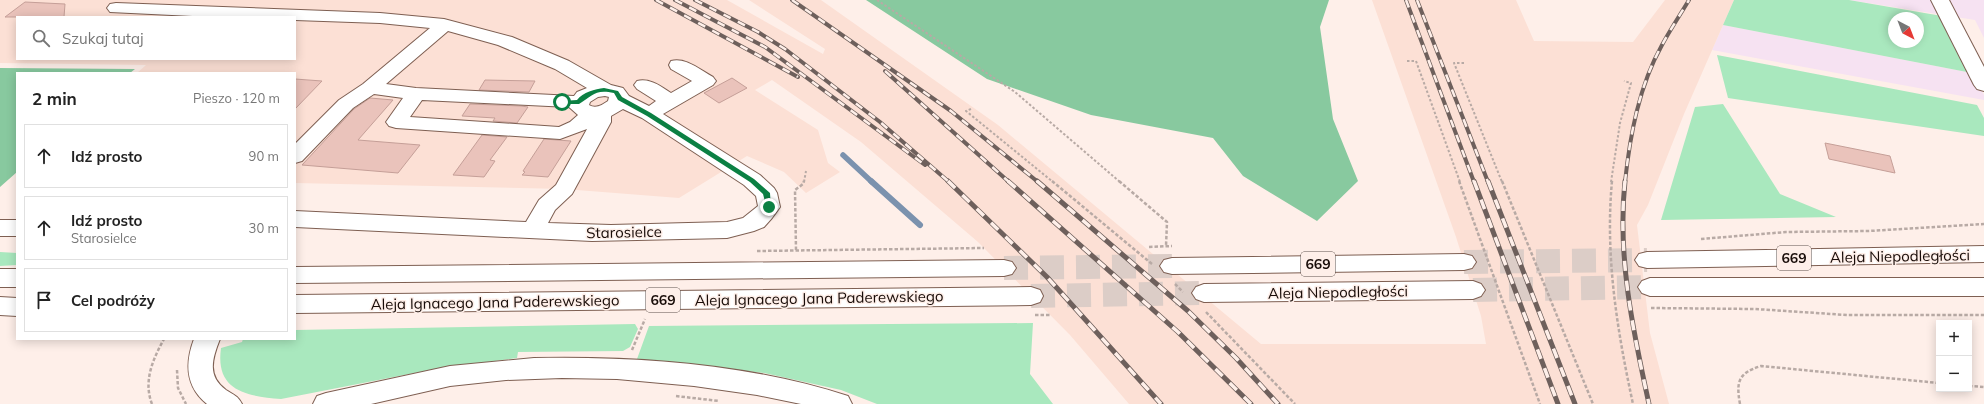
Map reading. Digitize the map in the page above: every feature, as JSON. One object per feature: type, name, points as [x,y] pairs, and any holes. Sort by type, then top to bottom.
[{"type":"main road","points":[[1940,0],[1948,19],[1984,85]]},
{"type":"main road","name":"Starosielce","points":[[116,8],[380,18],[444,24],[504,41],[562,65],[649,114],[729,167],[752,180],[766,193],[769,207],[760,220],[746,226],[727,230],[573,232],[533,229],[467,228],[410,223],[296,219]]},
{"type":"main road","points":[[296,155],[346,104],[370,88],[429,39],[444,24]]},
{"type":"main road","points":[[649,114],[706,81],[678,65]]},
{"type":"main road","points":[[644,85],[671,102]]},
{"type":"main road","points":[[370,88],[416,94],[590,109],[601,122],[564,190],[547,205],[533,229]]},
{"type":"main road","points":[[416,94],[396,122],[560,133],[576,129],[586,122],[590,109],[588,93],[612,94]]},
{"type":"main road","points":[[0,228],[16,228]]},
{"type":"main road","points":[[1942,255],[1984,249]]},
{"type":"main road","name":"Aleja Niepodległości","points":[[1647,260],[1984,254]]},
{"type":"main road","name":"Aleja Niepodległości","points":[[1165,264],[1464,262]]},
{"type":"main road","name":"Aleja Ignacego Jana Paderewskiego","points":[[296,275],[1004,268]]},
{"type":"main road","points":[[0,278],[16,278]]},
{"type":"main road","name":"Aleja Niepodległości","points":[[1651,297],[1984,287]]},
{"type":"main road","points":[[1934,289],[1984,293]]},
{"type":"main road","name":"Aleja Niepodległości","points":[[1196,298],[1473,290]]},
{"type":"main road","name":"Aleja Ignacego Jana Paderewskiego","points":[[296,304],[1031,296]]},
{"type":"main road","points":[[0,306],[16,306]]},
{"type":"main road","points":[[207,340],[200,355],[200,372],[206,389],[229,404]]},
{"type":"main road","points":[[326,404],[450,376],[515,368],[572,366],[625,369],[756,383],[804,393],[839,404]]},
{"type":"path","points":[[877,0],[1015,92],[1167,222],[1165,264]]},
{"type":"path","points":[[1407,61],[1416,61],[1540,404]]},
{"type":"path","points":[[1464,63],[1454,63],[1593,404]]},
{"type":"path","points":[[1624,81],[1631,83],[1619,123],[1612,169],[1609,194],[1610,246],[1617,321],[1633,404]]},
{"type":"path","points":[[971,109],[966,111],[1027,160],[1165,264],[1295,404]]},
{"type":"path","points":[[796,250],[795,190],[803,184],[806,171]]},
{"type":"path","points":[[1693,240],[1786,232],[1869,230],[1984,224]]},
{"type":"path","points":[[1651,297],[1755,309],[1847,315],[1984,315]]},
{"type":"path","points":[[631,354],[645,319]]},
{"type":"path","points":[[152,404],[148,388],[150,372],[156,354],[163,340]]},
{"type":"path","points":[[1740,404],[1737,387],[1740,376],[1749,369],[1761,366],[1936,383]]},
{"type":"path","points":[[1972,386],[1984,387]]},
{"type":"path","points":[[674,396],[726,402]]},
{"type":"shaded area","points":[[0,0],[727,0],[823,54],[825,49],[749,0],[821,0],[998,125],[1261,344],[1486,344],[1481,316],[1456,237],[1372,0],[1516,0],[1534,41],[1633,42],[1665,0],[1734,0],[1684,114],[1648,205],[1637,225],[1650,333],[1669,404],[1129,404],[1070,335],[978,242],[861,142],[772,80],[755,90],[818,130],[828,163],[840,172],[806,193],[784,172],[747,156],[679,198],[564,189],[296,183],[296,72],[138,72],[146,65],[0,63]]},
{"type":"shaded area","points":[[1849,0],[1984,0],[1984,38],[1975,20]]},
{"type":"shaded area","points":[[1723,25],[1972,73],[1984,95],[1984,100],[1712,50]]},
{"type":"green space","points":[[866,0],[1329,0],[1320,27],[1333,119],[1358,181],[1317,221],[1243,176],[1213,138],[1091,115],[987,79]]},
{"type":"green space","points":[[1734,0],[1849,0],[1919,12],[1888,12],[1888,48],[1924,48],[1924,13],[1942,16],[1972,73],[1723,25]]},
{"type":"green space","points":[[1717,55],[1977,105],[1984,118],[1984,136],[1728,98]]},
{"type":"green space","points":[[0,68],[135,69],[131,72],[16,72],[16,173],[0,187]]},
{"type":"green space","points":[[1723,104],[1780,194],[1836,217],[1661,220],[1695,107]]},
{"type":"green space","points":[[0,252],[16,253],[16,265],[0,266]]},
{"type":"green space","points":[[1033,323],[1030,374],[1053,404],[877,404],[841,390],[764,373],[637,359],[649,326]]},
{"type":"green space","points":[[635,324],[638,329],[630,347],[623,351],[518,352],[517,358],[435,369],[281,399],[245,393],[228,382],[223,374],[220,362],[221,348],[242,342],[243,340],[296,340],[296,330]]},
{"type":"building","points":[[25,2],[65,4],[64,16],[5,17]]},
{"type":"building","points":[[732,78],[747,88],[719,103],[704,93]]},
{"type":"building","points":[[296,79],[322,81],[296,108]]},
{"type":"building","points":[[485,80],[535,81],[529,92],[479,90]]},
{"type":"building","points":[[370,98],[393,100],[358,140],[420,145],[398,173],[302,165],[354,109]]},
{"type":"building","points":[[470,104],[528,107],[517,123],[493,121],[495,118],[462,116]]},
{"type":"building","points":[[482,135],[507,137],[490,160],[495,161],[484,177],[453,175]]},
{"type":"building","points":[[544,139],[571,141],[548,177],[522,175],[525,172],[523,171]]},
{"type":"building","points":[[1825,143],[1890,156],[1895,173],[1829,159]]},
{"type":"waterway","points":[[843,155],[872,182]]},
{"type":"waterway","points":[[871,181],[920,225]]},
{"type":"tunnel","points":[[1464,262],[1647,260]]},
{"type":"tunnel","points":[[1004,268],[1172,266]]},
{"type":"tunnel","points":[[1473,290],[1650,287]]},
{"type":"tunnel","points":[[1031,296],[1204,293]]},
{"type":"railway","points":[[656,0],[798,77]]},
{"type":"railway","points":[[675,0],[765,47],[925,165]]},
{"type":"railway","points":[[695,0],[758,32],[785,49],[880,122],[949,182]]},
{"type":"railway","points":[[792,0],[951,111],[1038,182]]},
{"type":"railway","points":[[1406,0],[1474,182]]},
{"type":"railway","points":[[1417,0],[1488,182]]},
{"type":"railway","points":[[1625,182],[1633,129],[1647,77],[1662,45],[1689,0]]},
{"type":"railway","points":[[885,71],[1009,182]]},
{"type":"railway","points":[[948,181],[1047,277],[1161,404]]},
{"type":"railway","points":[[1008,181],[1178,332],[1251,404]]},
{"type":"railway","points":[[1037,181],[1188,311],[1236,358],[1278,404]]},
{"type":"railway","points":[[1474,181],[1558,404]]},
{"type":"railway","points":[[1488,181],[1575,404]]},
{"type":"railway","points":[[1625,181],[1623,237],[1628,293],[1637,349],[1649,404]]},
{"type":"route","points":[[562,102],[579,102],[582,97],[596,90],[611,90],[616,92],[620,99],[649,114],[729,167],[752,180],[766,193],[769,207]]}]
